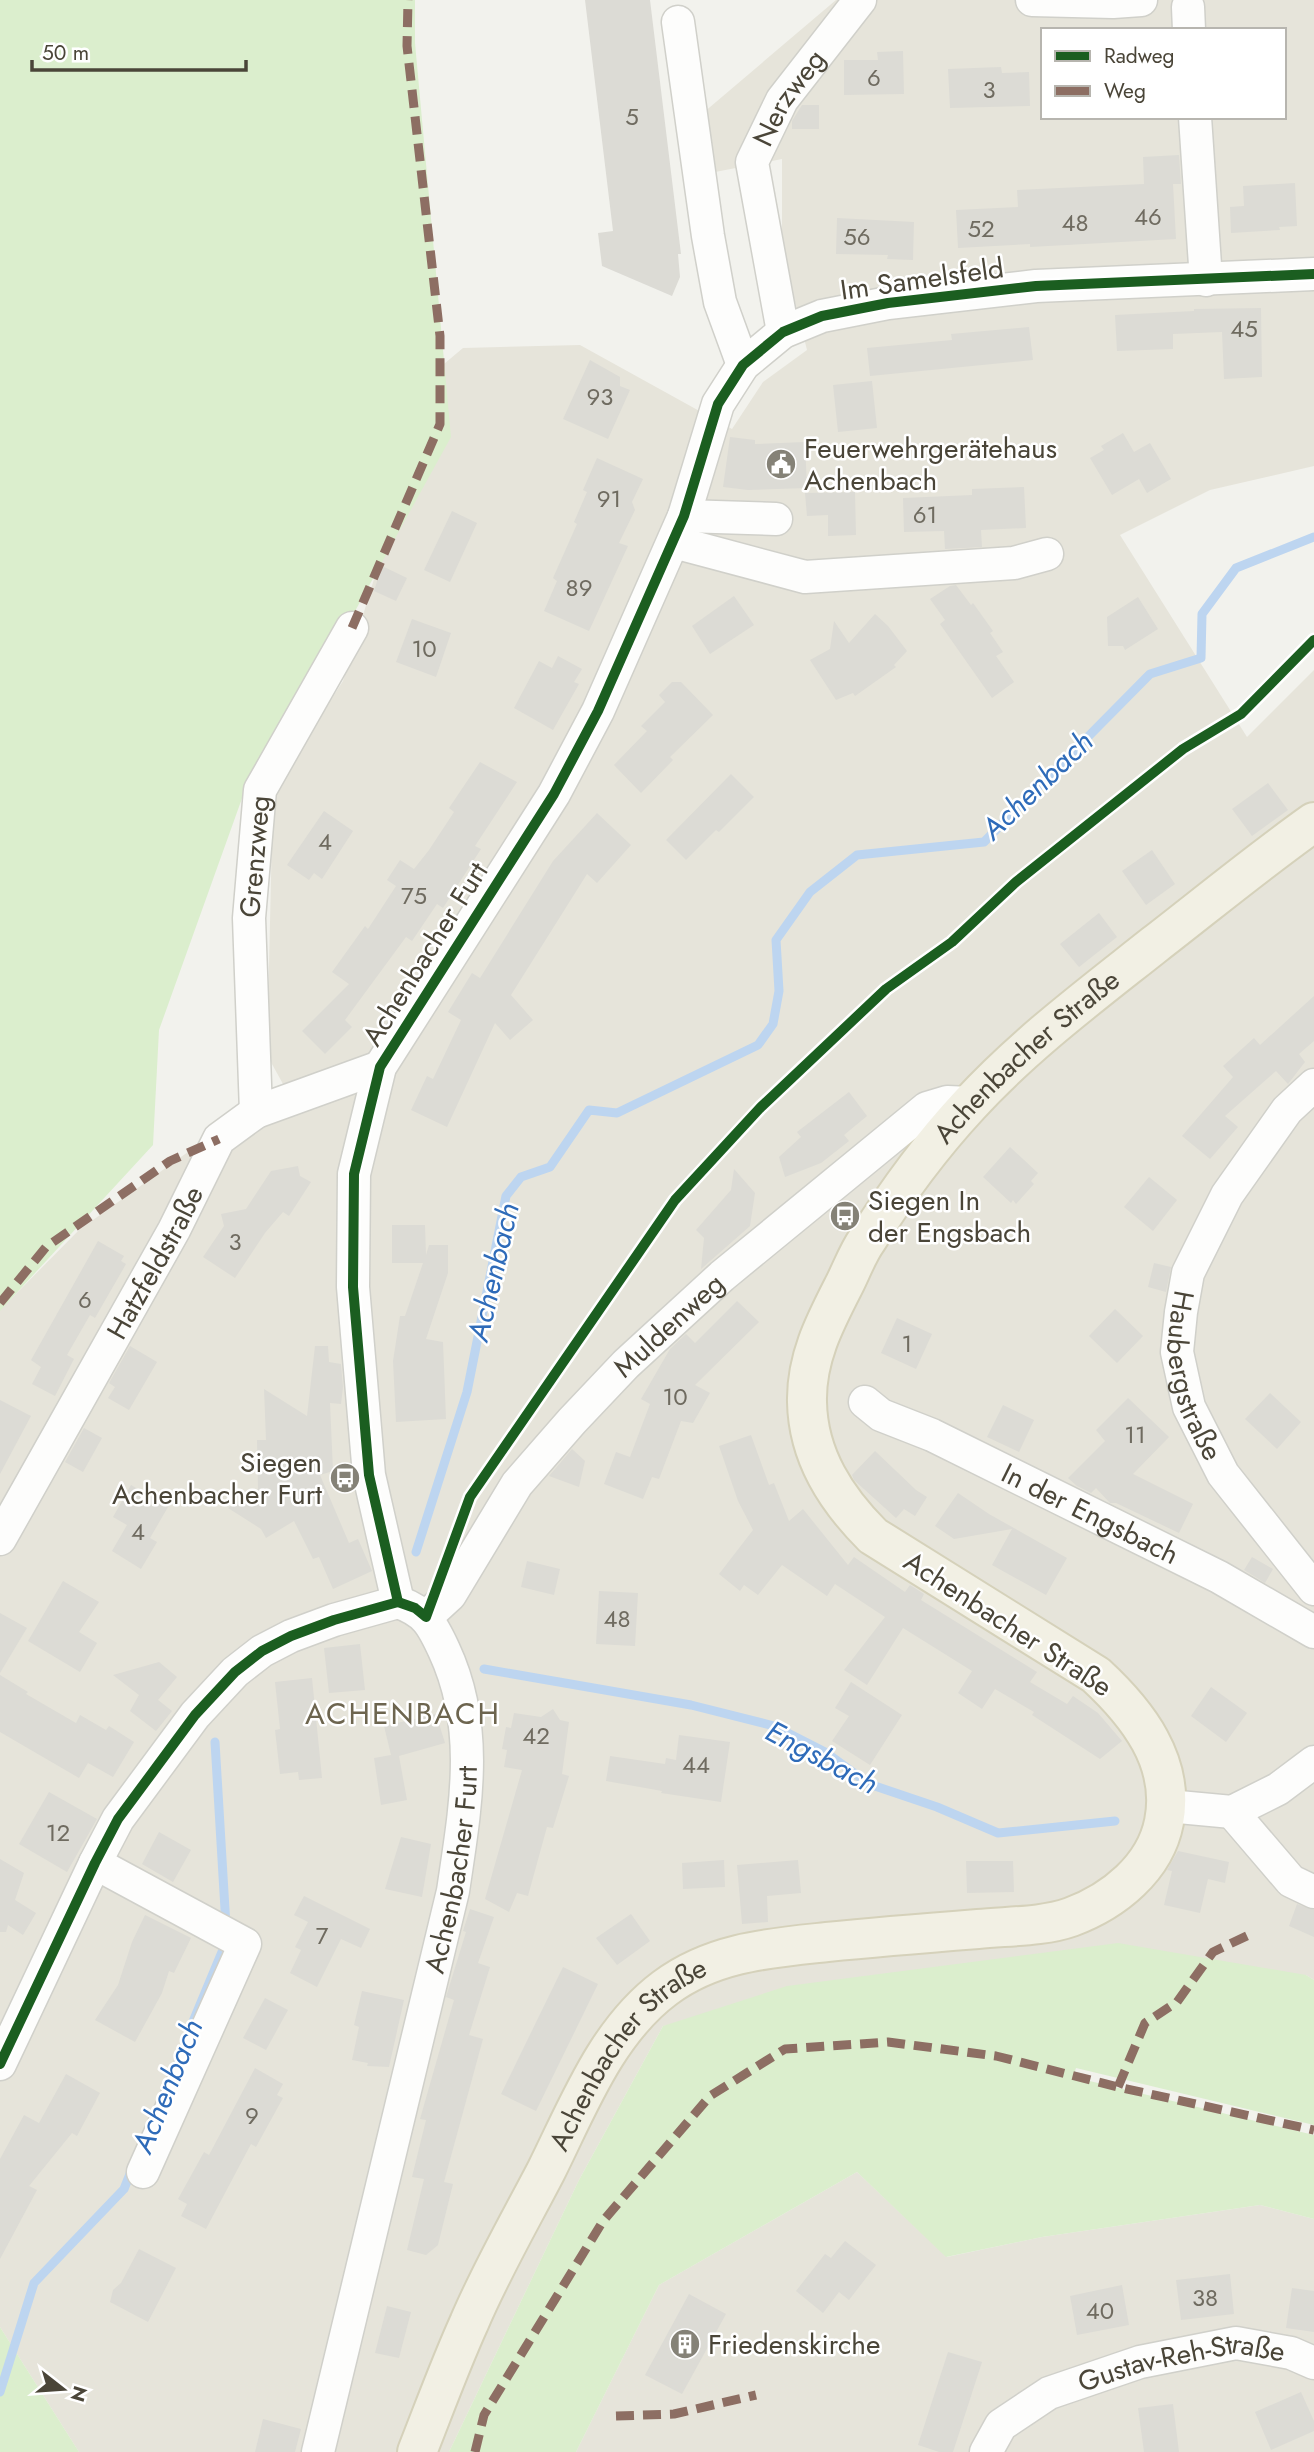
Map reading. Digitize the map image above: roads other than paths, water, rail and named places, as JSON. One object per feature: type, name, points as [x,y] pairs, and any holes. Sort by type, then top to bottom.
[{"type":"main road","name":"Achenbacher Straße","points":[[417,2452],[469,2321],[583,2096],[613,2043],[646,2003],[669,1985],[704,1965],[752,1950],[1011,1926],[1069,1918],[1108,1900],[1122,1889],[1155,1849],[1168,1806],[1164,1772],[1151,1742],[1127,1703],[1096,1675],[1064,1653],[873,1536],[833,1489],[815,1450],[807,1404],[808,1377],[815,1345],[865,1242],[934,1144],[971,1103],[1097,990],[1314,822]]},
{"type":"street","name":"Nerzweg","points":[[782,332],[752,162],[782,100],[860,0]]},
{"type":"street","points":[[1032,0],[1141,0]]},
{"type":"street","points":[[678,22],[720,302],[743,365]]},
{"type":"street","points":[[1195,119],[1206,280]]},
{"type":"street","name":"Im Samelsfeld","points":[[679,529],[718,404],[743,365],[782,332],[822,316],[888,303],[1036,286],[1314,274]]},
{"type":"street","points":[[679,529],[776,519]]},
{"type":"street","points":[[679,529],[805,577],[1014,563],[1047,555]]},
{"type":"street","name":"Achenbacher Furt","points":[[398,1602],[369,1475],[352,1287],[354,1174],[380,1067],[554,794],[598,711],[679,529]]},
{"type":"street","name":"Grenzweg","points":[[256,1112],[249,918],[260,790],[352,628]]},
{"type":"street","name":"Hatzfeldstraße","points":[[0,1539],[174,1230],[219,1139],[256,1112],[380,1067]]},
{"type":"street","name":"Haubergstraße","points":[[1314,1085],[1287,1110],[1227,1195],[1188,1273],[1177,1352],[1189,1406],[1223,1474],[1314,1589]]},
{"type":"street","name":"Muldenweg","points":[[426,1617],[450,1595],[517,1484],[626,1364],[723,1276],[927,1108],[947,1102],[971,1103]]},
{"type":"street","name":"In der Engsbach","points":[[864,1402],[881,1415],[932,1435],[1219,1577],[1314,1632]]},
{"type":"street","points":[[0,2064],[118,1819],[195,1715],[235,1672],[261,1651],[334,1620],[398,1602],[415,1608],[426,1617]]},
{"type":"street","name":"Achenbacher Furt","points":[[318,2452],[453,1891],[464,1811],[468,1748],[464,1712],[457,1677],[426,1617]]},
{"type":"street","points":[[1168,1806],[1232,1812],[1278,1789],[1314,1762]]},
{"type":"street","points":[[1232,1812],[1291,1881],[1314,1892]]},
{"type":"street","points":[[95,1863],[245,1944],[143,2172]]},
{"type":"street","name":"Gustav-Reh-Straße","points":[[986,2452],[1001,2425],[1049,2393],[1140,2362],[1236,2343],[1291,2353],[1314,2363]]},
{"type":"waterway","name":"Achenbach","points":[[416,1552],[467,1392],[506,1196],[521,1177],[550,1167],[589,1110],[617,1113],[758,1045],[773,1024],[779,991],[776,940],[810,892],[857,855],[984,842],[1150,674],[1201,658],[1202,614],[1236,568],[1314,537]]},
{"type":"waterway","name":"Engsbach","points":[[484,1669],[691,1705],[774,1726],[825,1752],[869,1784],[937,1807],[998,1833],[1115,1821]]},
{"type":"waterway","name":"Achenbach","points":[[215,1742],[226,1926]]},
{"type":"waterway","name":"Achenbach","points":[[192,2024],[227,1940]]},
{"type":"waterway","name":"Achenbach","points":[[0,2392],[34,2283],[124,2189],[132,2169]]},
{"type":"place","name":"Feuerwehrgerätehaus Achenbach","points":[[781,464]]},
{"type":"place","name":"Siegen In der Engsbach","points":[[845,1216]]},
{"type":"place","name":"Siegen Achenbacher Furt","points":[[345,1478]]},
{"type":"place","name":"Friedenskirche","points":[[685,2344]]},
{"type":"district","name":"ACHENBACH","points":[[403,1713]]}]
